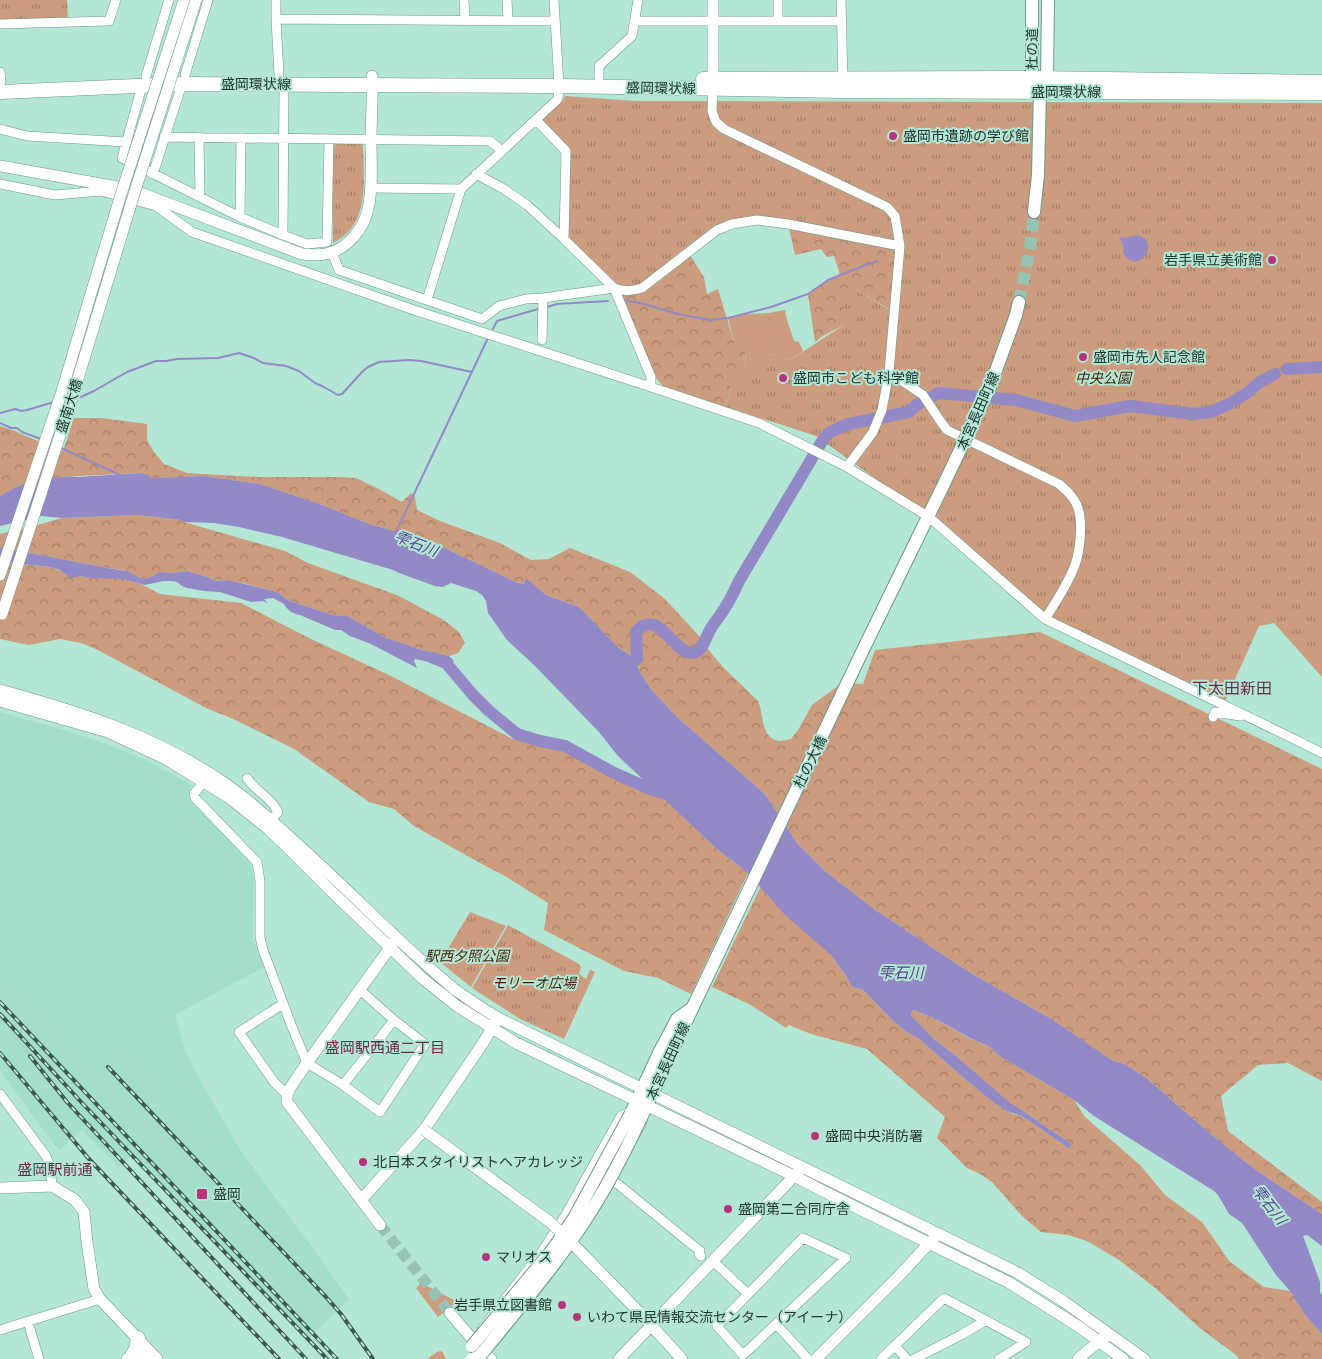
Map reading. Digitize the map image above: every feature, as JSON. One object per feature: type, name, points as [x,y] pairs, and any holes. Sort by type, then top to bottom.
[{"type":"main road","name":"杜の道","points":[[1032,0],[1032,78],[1040,92]]},
{"type":"main road","name":"杜の道","points":[[1040,92],[1047,79],[1048,0]]},
{"type":"main road","name":"盛岡環状線","points":[[558,82],[599,78],[713,84]]},
{"type":"main road","name":"盛岡環状線","points":[[843,85],[1032,78],[1322,82]]},
{"type":"main road","name":"盛岡環状線","points":[[0,82],[282,79],[843,85],[1040,92],[1322,93]]},
{"type":"main road","points":[[1034,212],[1038,175],[1040,92]]},
{"type":"main road","name":"本宮長田町線","points":[[929,517],[990,386],[1018,308]]},
{"type":"main road","name":"杜の大橋","points":[[692,1008],[862,652],[929,517]]},
{"type":"main road","name":"本宮長田町線","points":[[472,1354],[472,1346],[551,1252],[567,1238],[574,1218],[636,1116],[645,1098],[660,1051],[677,1019],[692,1008]]},
{"type":"main road","points":[[130,1359],[149,1353]]},
{"type":"street","points":[[0,24],[109,21],[116,0]]},
{"type":"street","points":[[169,0],[122,158],[240,216],[302,254],[317,255],[332,252],[344,245],[354,238],[368,210],[372,80]]},
{"type":"street","name":"盛南大橋","points":[[0,575],[62,391],[123,188],[184,0]]},
{"type":"street","name":"盛南大橋","points":[[0,620],[73,395],[196,0]]},
{"type":"street","points":[[153,174],[208,0]]},
{"type":"street","points":[[276,0],[284,139],[278,239]]},
{"type":"street","points":[[464,0],[465,20]]},
{"type":"street","points":[[508,0],[508,20]]},
{"type":"street","points":[[427,300],[461,189],[558,99],[554,0]]},
{"type":"street","points":[[599,78],[599,66],[632,36],[638,0]]},
{"type":"street","points":[[713,0],[712,111],[716,122],[724,129],[887,207],[895,216],[900,246],[889,372],[882,410],[873,432],[847,467]]},
{"type":"street","points":[[778,0],[778,21]]},
{"type":"street","points":[[841,0],[840,22],[843,85]]},
{"type":"street","points":[[276,19],[554,21]]},
{"type":"street","points":[[634,21],[840,22]]},
{"type":"street","points":[[536,120],[566,151],[564,239]]},
{"type":"street","points":[[0,129],[27,136],[126,142]]},
{"type":"street","points":[[164,137],[490,141],[501,150]]},
{"type":"street","points":[[199,138],[200,197]]},
{"type":"street","points":[[240,216],[241,138]]},
{"type":"street","points":[[0,166],[135,191],[278,239],[308,244],[327,242],[329,139]]},
{"type":"street","points":[[476,174],[504,189],[527,205],[614,288],[651,377],[651,387]]},
{"type":"street","points":[[0,184],[55,195],[100,191],[156,206],[192,232],[414,310],[759,423],[847,467],[929,517],[1045,619],[1322,753]]},
{"type":"street","points":[[370,188],[461,189]]},
{"type":"street","points":[[332,252],[339,270],[482,319],[499,306],[526,299],[614,288],[622,291],[631,291],[642,288],[717,230],[732,224],[757,220],[788,224],[900,246]]},
{"type":"street","points":[[542,340],[543,298]]},
{"type":"street","points":[[889,372],[913,387],[926,399],[947,430],[1059,484],[1074,499],[1080,520],[1075,565],[1045,619]]},
{"type":"street","points":[[0,690],[53,704],[101,720],[182,757],[220,780],[394,943],[495,1023],[798,1172],[939,1233],[1018,1273],[1063,1301],[1144,1359]]},
{"type":"street","points":[[0,701],[108,732],[166,759],[204,781],[268,824]]},
{"type":"street","points":[[1214,717],[1216,712],[1237,716],[1243,715]]},
{"type":"street","points":[[247,778],[253,787],[274,804],[278,812],[268,824]]},
{"type":"street","points":[[204,781],[194,794],[195,798],[257,862],[260,882],[260,937],[263,950],[307,1063],[380,1112],[425,1044],[359,990]]},
{"type":"street","points":[[380,1225],[287,1102],[287,1095],[307,1063],[394,943]]},
{"type":"street","points":[[283,1004],[239,1032],[274,1082],[287,1095]]},
{"type":"street","points":[[343,1086],[394,1020]]},
{"type":"street","points":[[361,1200],[424,1130],[483,1044],[495,1023]]},
{"type":"street","points":[[0,1094],[46,1156],[50,1165],[52,1186]]},
{"type":"street","points":[[628,1113],[641,1119],[642,1123],[558,1262],[494,1342],[472,1354],[482,1329],[543,1250],[565,1216],[621,1116],[628,1113]]},
{"type":"street","points":[[424,1130],[550,1222],[638,1311],[682,1359]]},
{"type":"street","points":[[798,1172],[842,1200],[1008,1282],[1078,1326],[1123,1359]]},
{"type":"street","points":[[620,1359],[798,1172]]},
{"type":"street","points":[[609,1177],[700,1251],[699,1254],[701,1256]]},
{"type":"street","points":[[0,1188],[52,1186],[75,1200],[84,1212],[94,1289],[100,1299],[149,1353]]},
{"type":"street","points":[[816,1359],[939,1233]]},
{"type":"street","points":[[803,1238],[846,1258],[743,1355],[717,1326],[748,1294],[803,1238]]},
{"type":"street","points":[[713,1261],[748,1294]]},
{"type":"street","points":[[881,1359],[944,1298],[1026,1342],[999,1359]]},
{"type":"street","points":[[0,1330],[100,1299]]},
{"type":"street","points":[[450,1313],[472,1354],[491,1359]]},
{"type":"street","points":[[914,1359],[984,1321]]},
{"type":"street","points":[[28,1322],[39,1359]]},
{"type":"street","points":[[776,1324],[808,1359]]},
{"type":"street","points":[[1078,1359],[1108,1333]]},
{"type":"street","points":[[895,1346],[908,1359]]},
{"type":"shaded area","points":[[0,712],[107,744],[148,761],[192,785],[188,793],[189,799],[249,861],[254,879],[253,940],[264,967],[175,1015],[185,1050],[241,1151],[349,1299],[307,1340],[131,1156],[119,1167],[82,1130],[59,1151],[0,1071]]},
{"type":"green space","points":[[0,0],[67,0],[68,18],[4,21],[0,19]]},
{"type":"green space","name":"中央公園","points":[[566,96],[636,101],[1322,103],[1322,677],[1274,623],[1259,626],[1224,704],[1045,619],[929,517],[816,436],[726,407],[732,383],[768,354],[790,360],[844,325],[845,288],[853,288],[893,312],[898,244],[788,224],[732,224],[642,288],[620,287],[569,238],[570,150],[542,122],[542,118]]},
{"type":"green space","points":[[336,144],[362,144],[364,188],[359,214],[353,225],[345,235],[333,243],[333,146]]},
{"type":"green space","points":[[788,224],[898,244],[894,312],[853,288],[844,325],[815,342],[808,294],[828,280],[840,275],[834,256],[827,257],[821,249],[795,255]]},
{"type":"green space","points":[[688,252],[704,277],[707,294],[718,289],[735,345],[745,349],[746,372],[732,383],[726,407],[664,387],[656,378],[621,296]]},
{"type":"green space","points":[[785,310],[794,341],[799,342],[803,351],[790,360],[768,354],[746,372],[745,349],[735,345],[728,318]]},
{"type":"green space","points":[[74,418],[101,418],[147,424],[147,440],[154,452],[164,464],[187,473],[257,477],[356,478],[402,502],[411,493],[415,497],[417,510],[440,521],[500,543],[531,560],[549,559],[570,548],[630,572],[665,599],[701,638],[723,667],[758,701],[766,730],[773,739],[779,741],[791,739],[812,705],[842,683],[863,684],[875,650],[1040,632],[1322,769],[1322,1081],[1288,1063],[1258,1065],[1221,1096],[1228,1131],[1322,1202],[1322,1214],[1247,1163],[1133,1069],[1113,1061],[1053,1020],[969,972],[874,909],[826,872],[797,843],[765,794],[677,717],[651,689],[631,656],[619,648],[579,607],[546,595],[526,579],[524,584],[518,583],[428,540],[372,525],[317,503],[260,484],[204,476],[152,478],[141,473],[58,477],[21,485],[0,496],[0,426],[63,451]]},
{"type":"green space","points":[[139,515],[181,520],[285,551],[308,563],[397,595],[444,620],[459,632],[465,643],[458,653],[449,656],[422,650],[384,637],[346,615],[337,616],[314,609],[288,600],[277,592],[246,584],[228,580],[217,581],[187,571],[161,572],[142,579],[124,570],[0,547],[0,534],[62,518]]},
{"type":"green space","points":[[0,561],[50,567],[76,576],[124,579],[141,584],[160,594],[241,603],[313,640],[389,675],[511,738],[568,753],[594,767],[659,794],[717,849],[748,873],[691,994],[658,978],[624,971],[544,930],[548,903],[505,876],[414,826],[394,809],[369,802],[294,749],[206,708],[96,649],[81,643],[60,639],[29,645],[0,639]]},
{"type":"green space","points":[[761,886],[831,955],[852,987],[863,990],[892,1020],[908,1033],[918,1038],[994,1103],[1034,1124],[1068,1148],[1069,1142],[1019,1108],[1010,1104],[933,1038],[911,1015],[911,1012],[914,1010],[936,1019],[969,1038],[990,1047],[1001,1057],[1074,1100],[1085,1117],[1141,1166],[1165,1195],[1202,1222],[1230,1262],[1264,1287],[1290,1291],[1305,1315],[1322,1334],[1322,1359],[1239,1359],[1119,1260],[1087,1241],[1068,1235],[1041,1232],[1021,1215],[993,1183],[967,1168],[937,1138],[945,1117],[867,1049],[811,1034],[789,1025],[786,1028],[749,1004],[712,987]]},
{"type":"green space","name":"駅西夕照公園","points":[[470,912],[506,926],[471,987],[440,962]]},
{"type":"green space","name":"モリーオ広場","points":[[508,925],[579,964],[581,967],[579,974],[586,979],[590,970],[595,972],[564,1039],[520,1019],[472,988]]},
{"type":"green space","points":[[421,1283],[456,1301],[438,1317],[416,1288]]},
{"type":"green space","points":[[441,1351],[446,1359],[427,1359],[437,1352]]},
{"type":"water","points":[[1136,235],[1144,238],[1148,243],[1148,249],[1142,259],[1131,261],[1123,252],[1123,245],[1119,237],[1127,238]]},
{"type":"water","name":"雫石川","points":[[141,473],[152,478],[204,476],[260,484],[317,503],[372,525],[428,540],[518,583],[524,584],[526,578],[546,595],[579,607],[619,648],[637,662],[639,671],[651,689],[677,717],[765,794],[797,843],[826,872],[874,909],[969,972],[1053,1020],[1113,1061],[1133,1069],[1247,1163],[1322,1214],[1322,1246],[1307,1235],[1303,1236],[1320,1282],[1322,1334],[1305,1315],[1290,1291],[1276,1275],[1242,1223],[1229,1214],[1214,1191],[1094,1116],[1074,1100],[1001,1057],[990,1047],[936,1019],[914,1010],[911,1012],[911,1015],[933,1038],[1010,1103],[1069,1142],[1071,1144],[1068,1148],[1034,1124],[994,1103],[918,1038],[908,1033],[892,1020],[863,990],[852,987],[831,955],[784,914],[748,873],[717,849],[618,756],[598,731],[507,640],[488,613],[486,601],[476,591],[451,583],[443,587],[435,586],[393,570],[282,537],[214,523],[184,522],[181,520],[139,515],[62,518],[41,516],[0,526],[0,496],[21,485],[58,477]]},
{"type":"water","points":[[0,547],[127,571],[142,579],[149,578],[160,572],[174,573],[187,571],[217,581],[228,580],[277,592],[288,600],[314,609],[337,616],[346,615],[384,637],[422,650],[449,656],[454,661],[444,668],[434,663],[415,659],[417,668],[341,630],[335,630],[293,613],[284,604],[273,598],[264,599],[268,603],[263,601],[251,602],[220,592],[187,588],[171,581],[145,585],[123,579],[80,576],[71,578],[60,570],[50,567],[0,561]]},
{"type":"waterway","points":[[624,300],[710,320],[728,318],[771,307],[808,294],[828,280],[877,261]]},
{"type":"waterway","points":[[547,307],[557,304],[608,301]]},
{"type":"waterway","points":[[493,329],[497,321],[538,309]]},
{"type":"waterway","points":[[396,532],[487,340]]},
{"type":"waterway","points":[[76,398],[94,391],[127,372],[156,361],[218,358],[239,353],[263,363],[286,366],[299,371],[315,383],[338,395],[342,394],[363,371],[379,362],[421,361],[472,372]]},
{"type":"waterway","points":[[1287,369],[1322,367]]},
{"type":"waterway","points":[[619,668],[637,659],[636,632],[644,625],[652,624],[659,627],[685,651],[692,653],[701,648],[824,438],[830,432],[848,424],[909,412],[918,404],[939,393],[1016,400],[1075,416],[1130,406],[1193,414],[1211,412],[1229,404],[1275,374]]},
{"type":"waterway","points":[[0,413],[15,409],[27,410],[54,402]]},
{"type":"waterway","points":[[0,423],[11,428],[17,428],[22,432],[41,439]]},
{"type":"waterway","points":[[61,448],[120,475]]},
{"type":"waterway","name":"雫石川","points":[[433,658],[446,663],[473,695],[517,734],[565,746],[614,773],[672,796]]},
{"type":"tunnel","points":[[1019,302],[1030,248],[1034,212]]},
{"type":"tunnel","points":[[380,1225],[450,1313]]},
{"type":"railway","points":[[0,1002],[337,1359]]},
{"type":"railway","points":[[0,1014],[83,1104],[327,1359]]},
{"type":"railway","points":[[0,1053],[89,1159],[279,1359]]},
{"type":"railway","points":[[30,1056],[67,1102],[306,1359]]},
{"type":"railway","points":[[108,1067],[326,1297],[341,1314],[373,1359]]},
{"type":"place","name":"盛岡市遺跡の学び館","points":[[893,136]]},
{"type":"place","name":"岩手県立美術館","points":[[1272,260]]},
{"type":"place","name":"盛岡市先人記念館","points":[[1083,357]]},
{"type":"place","name":"盛岡市こども科学館","points":[[783,378]]},
{"type":"place","name":"盛岡中央消防署","points":[[815,1136]]},
{"type":"place","name":"北日本スタイリストヘアカレッジ","points":[[363,1162]]},
{"type":"place","name":"盛岡","points":[[202,1194]]},
{"type":"place","name":"盛岡第二合同庁舎","points":[[728,1209]]},
{"type":"place","name":"マリオス","points":[[486,1257]]},
{"type":"place","name":"岩手県立図書館","points":[[562,1305]]},
{"type":"place","name":"いわて県民情報交流センター（アイーナ）","points":[[577,1317]]},
{"type":"district","name":"下太田新田","points":[[1232,688]]},
{"type":"district","name":"盛岡駅西通二丁目","points":[[385,1048]]},
{"type":"district","name":"盛岡駅前通","points":[[55,1170]]}]
